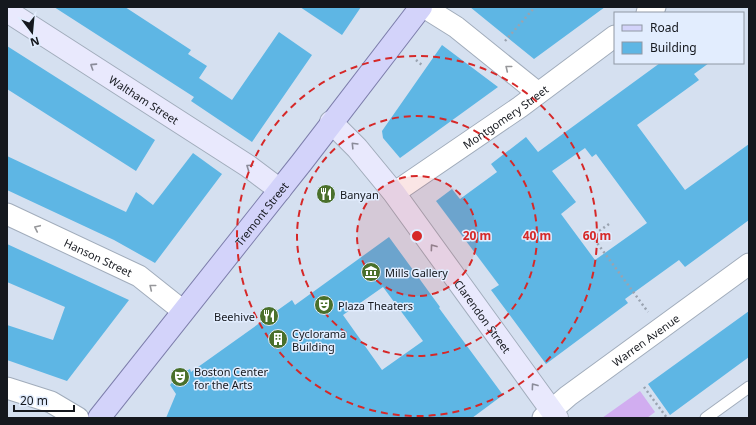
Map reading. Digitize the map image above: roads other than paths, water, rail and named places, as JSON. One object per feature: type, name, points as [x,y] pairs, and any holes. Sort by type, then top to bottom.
[{"type":"main road","name":"Tremont Street","points":[[99,418],[183,310],[280,190],[421,7]]},
{"type":"main road","name":"Waltham Street","points":[[7,11],[248,166],[280,190]]},
{"type":"main road","name":"Clarendon Street","points":[[332,122],[357,148],[394,193],[551,416]]},
{"type":"street","points":[[424,7],[456,27],[538,93]]},
{"type":"street","name":"Montgomery Street","points":[[394,193],[538,93],[614,37]]},
{"type":"street","name":"Hanson Street","points":[[7,214],[139,276],[183,310]]},
{"type":"street","name":"Warren Avenue","points":[[551,416],[568,396],[749,264]]},
{"type":"street","points":[[7,388],[51,402],[78,418]]},
{"type":"lane","points":[[706,418],[749,387]]},
{"type":"place","name":"Banyan","points":[[326,194]]},
{"type":"place","name":"Mills Gallery","points":[[371,272]]},
{"type":"place","name":"Plaza Theaters","points":[[324,305]]},
{"type":"place","name":"Beehive","points":[[269,316]]},
{"type":"place","name":"Cyclorama Building","points":[[278,339]]},
{"type":"place","name":"Boston Center for the Arts","points":[[180,377]]}]
